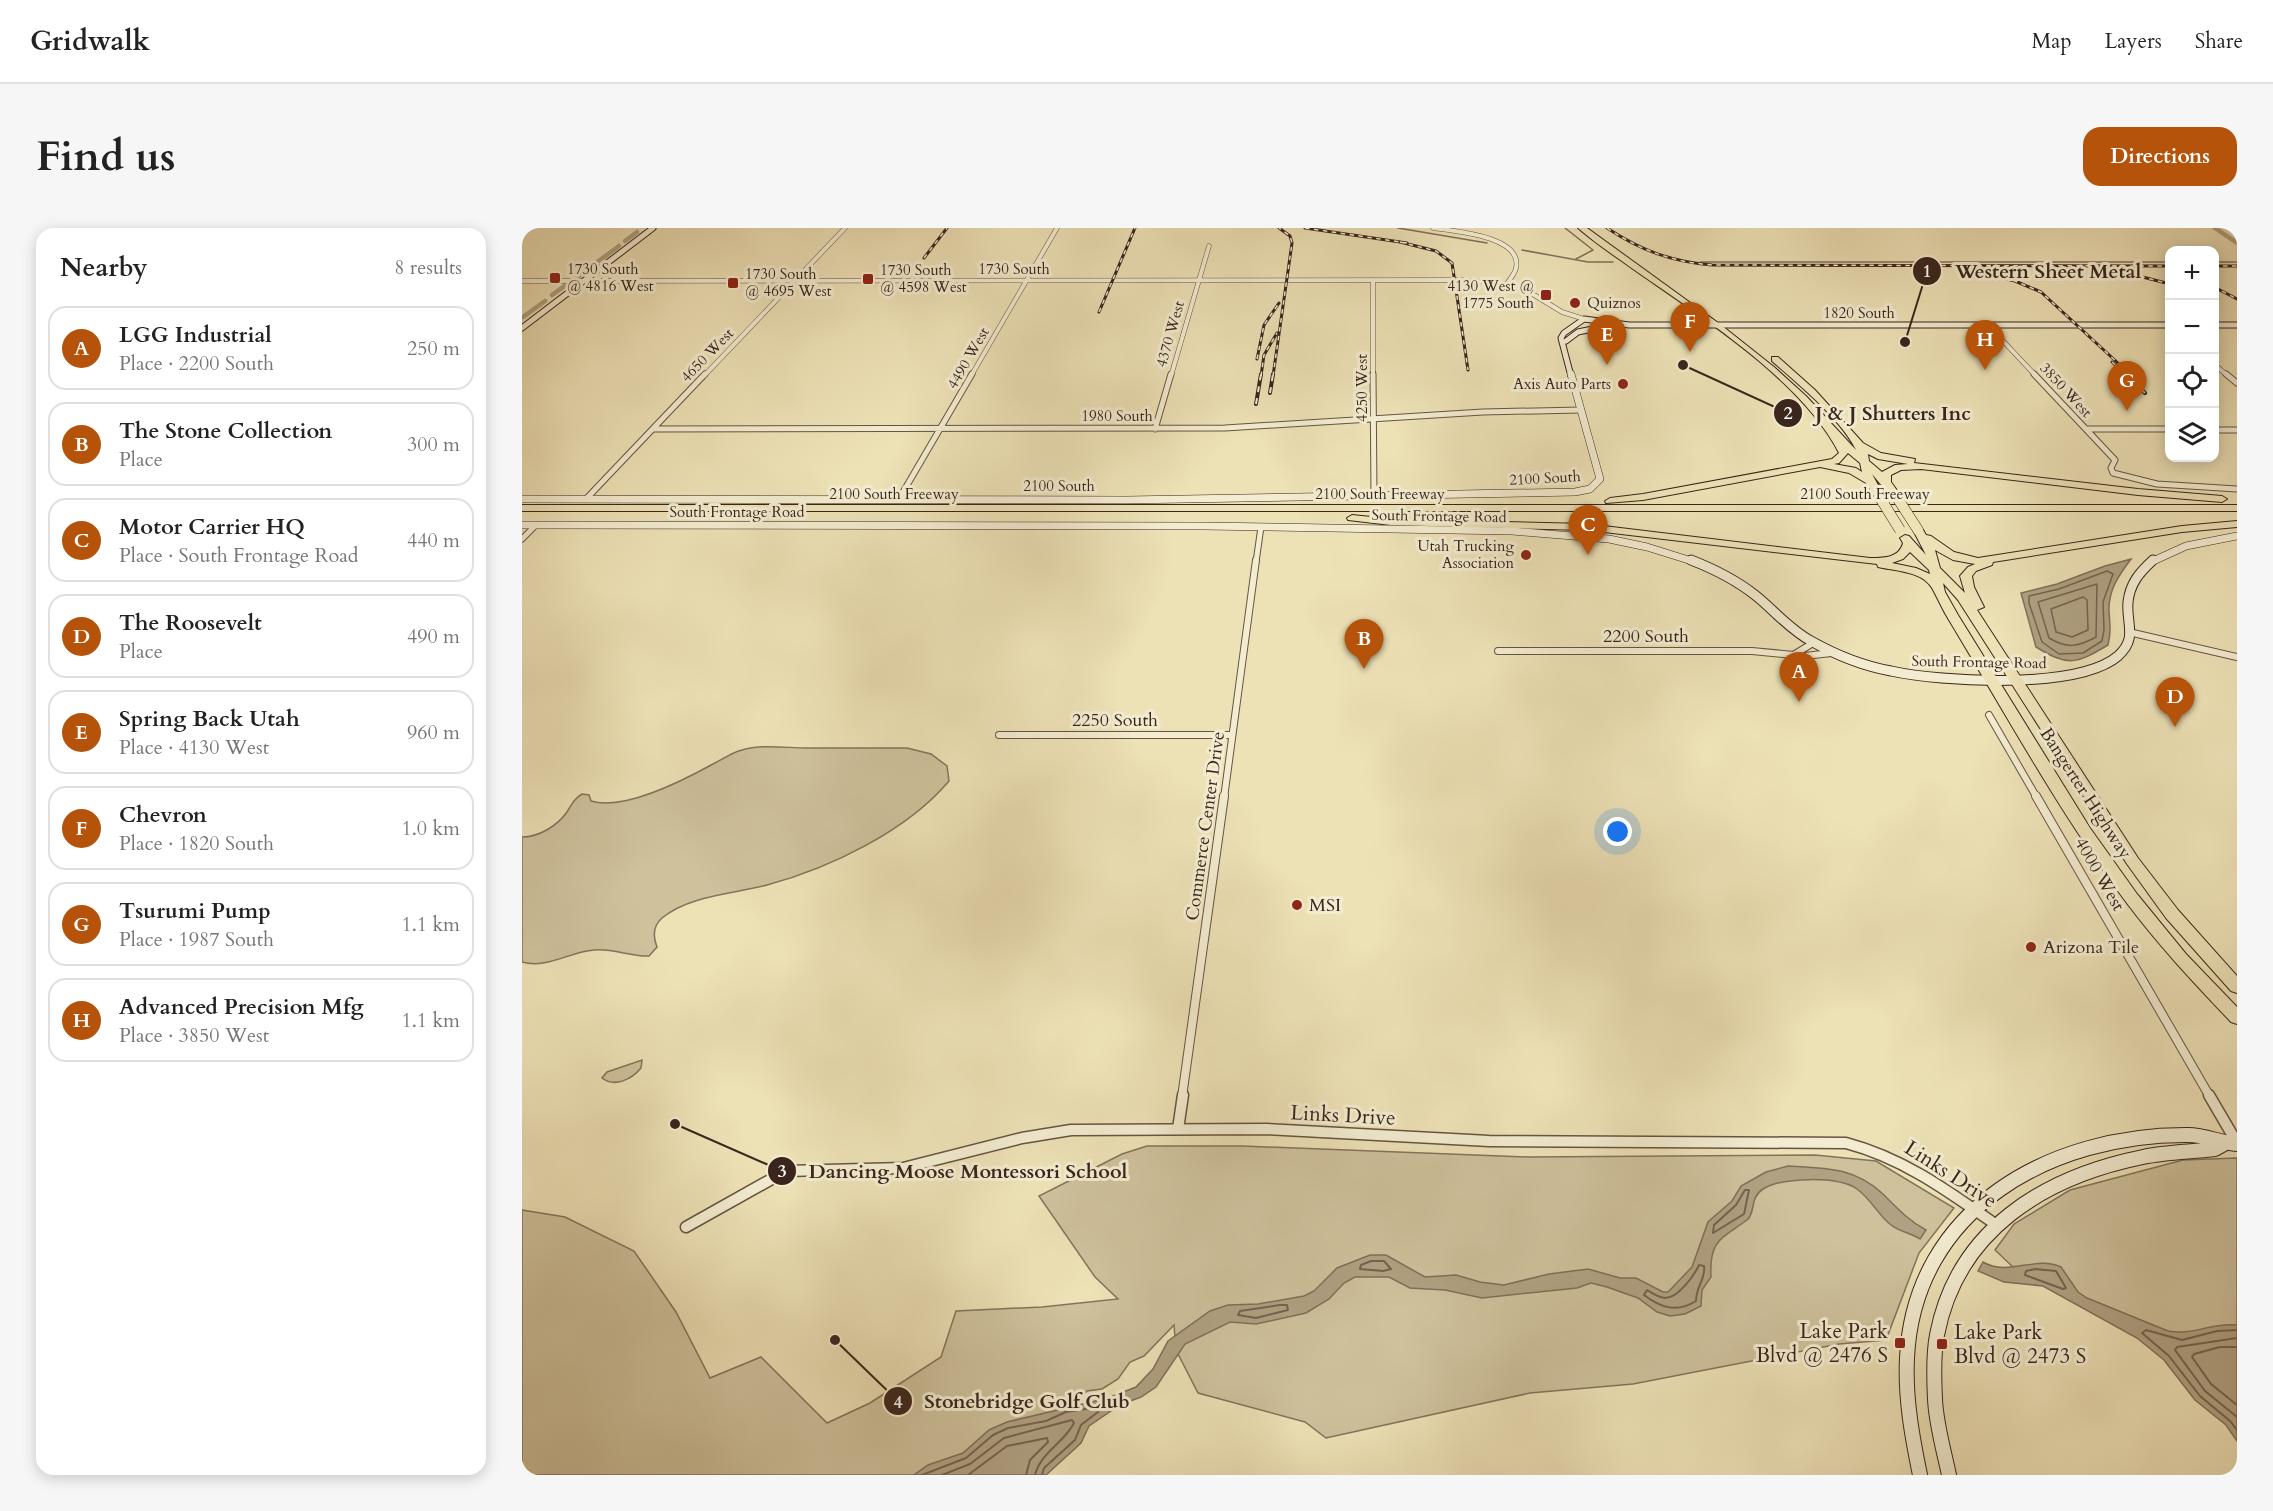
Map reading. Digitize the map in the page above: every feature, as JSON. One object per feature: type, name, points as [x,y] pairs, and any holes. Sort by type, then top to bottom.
[{"type":"highway","name":"Bangerter Highway","points":[[1582,228],[1714,325],[1795,390],[1832,430],[1887,481],[1931,554],[1937,586],[1958,626],[2083,828],[2131,898],[2180,958],[2237,1018]]},
{"type":"highway","name":"Bangerter Highway","points":[[1596,228],[1770,355],[1812,392],[1860,445],[1870,480],[1908,543],[1963,598],[2132,861],[2172,914],[2237,987]]},
{"type":"highway","points":[[1771,474],[1841,458],[1844,452],[1832,430]]},
{"type":"highway","points":[[1860,445],[1872,453],[1891,459],[2138,492],[2237,500]]},
{"type":"highway","points":[[1305,509],[1499,507],[1602,502],[1829,466],[1852,470],[1870,480]]},
{"type":"highway","points":[[1887,481],[1886,475],[1889,471],[1909,466],[2018,477]]},
{"type":"highway","name":"2100 South Freeway","points":[[522,508],[2237,508]]},
{"type":"highway","name":"2100 South Freeway","points":[[522,516],[2237,517]]},
{"type":"highway","points":[[1334,516],[1391,522],[1587,527],[1878,561],[1900,556],[1907,550],[1908,543]]},
{"type":"highway","points":[[2005,661],[1968,587],[1966,576],[1972,569],[1983,564],[2055,550],[2182,529],[2237,524]]},
{"type":"highway","points":[[1918,530],[1940,551],[1972,561],[2055,550]]},
{"type":"highway","points":[[1739,545],[1905,568],[1926,575],[1937,586]]},
{"type":"street","points":[[522,328],[654,228]]},
{"type":"street","name":"4650 West","points":[[585,499],[845,228]]},
{"type":"street","name":"4490 West","points":[[899,499],[981,362],[1024,281],[1057,228]]},
{"type":"street","points":[[1433,228],[1482,237],[1510,248],[1515,254],[1516,264],[1513,276],[1506,285]]},
{"type":"street","name":"4370 West","points":[[1155,429],[1209,246]]},
{"type":"street","name":"4250 West","points":[[1373,280],[1374,496]]},
{"type":"street","name":"1730 South","points":[[522,281],[1461,280],[1506,285],[1536,294],[1562,312],[1584,319]]},
{"type":"street","points":[[1581,410],[1561,338],[1564,333],[1584,319]]},
{"type":"street","name":"1820 South","points":[[1584,319],[1629,325],[2165,326]]},
{"type":"street","points":[[1563,346],[1573,335],[1586,330],[1629,325]]},
{"type":"street","name":"3850 West","points":[[1988,325],[2115,460],[2110,468],[2113,473],[2172,485],[2237,489]]},
{"type":"street","points":[[2219,325],[2237,325]]},
{"type":"street","points":[[2219,368],[2237,383]]},
{"type":"street","name":"1980 South","points":[[653,429],[1264,427],[1483,412],[1581,410]]},
{"type":"street","name":"2100 South","points":[[522,499],[1136,500],[1575,492],[1596,486],[1600,476],[1581,410]]},
{"type":"street","points":[[2086,429],[2165,429]]},
{"type":"street","points":[[2219,430],[2237,430]]},
{"type":"street","name":"South Frontage Road","points":[[522,525],[1261,526],[1549,533],[1589,536],[1639,544],[1692,561],[1730,579],[1754,594],[1801,636],[1813,643],[1856,662],[1898,674],[1943,678],[2016,678],[2086,672],[2114,658],[2128,646],[2133,633]]},
{"type":"street","points":[[522,539],[536,525]]},
{"type":"street","name":"Commerce Center Drive","points":[[1178,1129],[1261,526]]},
{"type":"street","points":[[2237,536],[2192,544],[2152,561],[2139,573],[2131,587],[2128,602],[2133,633],[2237,657]]},
{"type":"street","points":[[1795,654],[1813,643]]},
{"type":"street","name":"2200 South","points":[[1498,651],[1752,651],[1805,656],[1831,652]]},
{"type":"street","name":"4000 West","points":[[1989,715],[2232,1144]]},
{"type":"street","name":"2250 South","points":[[999,735],[1232,735]]},
{"type":"street","name":"Links Drive","points":[[686,1227],[786,1171],[903,1168],[1022,1138],[1071,1130],[1178,1129],[1277,1129],[1489,1142],[1846,1143],[1875,1150],[1902,1162],[1995,1224]]},
{"type":"street","points":[[1920,1475],[1913,1445],[1907,1395],[1907,1353],[1911,1329],[1919,1294],[1934,1258],[1972,1209],[2019,1175],[2083,1149],[2130,1140],[2176,1136],[2207,1136],[2232,1144]]},
{"type":"street","points":[[1949,1475],[1939,1432],[1935,1366],[1940,1324],[1950,1291],[1960,1269],[1974,1248],[1995,1224],[2033,1194],[2077,1173],[2138,1157],[2215,1149],[2232,1144]]},
{"type":"shaded area","points":[[766,747],[907,748],[931,754],[947,766],[949,781],[912,816],[841,858],[791,878],[713,896],[673,910],[657,924],[654,936],[657,947],[649,956],[594,950],[549,962],[531,964],[522,962],[522,837],[541,833],[553,826],[582,794],[589,795],[591,801],[619,802],[670,785],[742,750]]},
{"type":"shaded area","points":[[642,1060],[641,1068],[628,1079],[612,1082],[602,1078],[607,1072]]},
{"type":"shaded area","points":[[1147,1146],[1242,1146],[1529,1157],[1815,1155],[1876,1161],[1954,1208],[1919,1253],[1886,1340],[1839,1344],[1633,1384],[1530,1393],[1326,1438],[1305,1422],[1198,1393],[1176,1350],[1174,1325],[1144,1356],[1130,1362],[1118,1379],[1102,1389],[1087,1391],[1074,1405],[974,1475],[522,1475],[522,1210],[565,1217],[634,1251],[676,1312],[710,1378],[761,1357],[827,1423],[870,1403],[941,1357],[956,1311],[1042,1307],[1118,1299],[1095,1277],[1039,1196],[1122,1154]]},
{"type":"shaded area","points":[[2237,1158],[2237,1424],[2156,1338],[2015,1269],[1995,1250],[2014,1224],[2070,1190],[2183,1160]]},
{"type":"water","points":[[2131,559],[2110,597],[2108,645],[2088,656],[2072,661],[2057,658],[2036,647],[2021,593],[2057,584]]},
{"type":"water","points":[[1788,1166],[1838,1171],[1861,1179],[1872,1185],[1926,1230],[1920,1239],[1894,1227],[1882,1217],[1862,1193],[1848,1185],[1824,1180],[1797,1180],[1772,1185],[1763,1189],[1756,1197],[1750,1217],[1718,1242],[1712,1255],[1711,1277],[1702,1290],[1701,1306],[1685,1314],[1670,1316],[1657,1312],[1638,1298],[1591,1283],[1577,1288],[1482,1298],[1445,1290],[1410,1288],[1389,1277],[1355,1277],[1344,1283],[1329,1299],[1306,1313],[1256,1324],[1230,1322],[1185,1344],[1156,1387],[1141,1397],[1120,1405],[1089,1426],[1081,1443],[1046,1475],[914,1475],[928,1465],[963,1453],[989,1430],[1007,1422],[1108,1398],[1136,1387],[1153,1369],[1168,1341],[1210,1311],[1228,1305],[1258,1304],[1304,1296],[1314,1291],[1337,1268],[1370,1255],[1386,1255],[1425,1277],[1456,1275],[1480,1282],[1504,1285],[1549,1274],[1588,1269],[1620,1278],[1636,1278],[1663,1292],[1668,1292],[1692,1267],[1708,1222],[1732,1201],[1741,1186],[1766,1172]]},
{"type":"water","points":[[1983,1262],[2002,1267],[2042,1263],[2061,1267],[2078,1292],[2087,1298],[2168,1331],[2186,1332],[2219,1325],[2237,1325],[2237,1441],[2226,1425],[2195,1400],[2164,1360],[2137,1338],[2043,1286],[2004,1282],[1978,1271]]},
{"type":"waterway","points":[[1398,228],[1487,243]]},
{"type":"waterway","points":[[1565,228],[1593,250],[1576,259]]},
{"type":"waterway","points":[[2215,228],[2237,243]]},
{"type":"waterway","points":[[625,241],[637,232]]},
{"type":"waterway","points":[[596,263],[619,246]]},
{"type":"waterway","points":[[1522,250],[1588,262],[1613,262]]},
{"type":"waterway","points":[[1700,262],[2165,262]]},
{"type":"waterway","points":[[2219,262],[2237,262]]},
{"type":"waterway","points":[[577,277],[590,268]]},
{"type":"waterway","points":[[552,295],[566,285]]},
{"type":"waterway","points":[[523,317],[545,301]]},
{"type":"railway","points":[[924,258],[947,228]]},
{"type":"railway","points":[[1099,312],[1135,228]]},
{"type":"railway","points":[[1273,376],[1292,243],[1290,236],[1279,228]]},
{"type":"railway","points":[[1305,228],[1407,243]]},
{"type":"railway","points":[[1607,228],[1657,254],[1712,265],[2165,266]]},
{"type":"railway","points":[[1400,242],[1436,251],[1452,263],[1468,370]]},
{"type":"railway","points":[[2219,266],[2237,266]]},
{"type":"railway","points":[[1978,272],[2015,281],[2041,292],[2120,365]]},
{"type":"railway","points":[[2123,272],[2165,283]]},
{"type":"railway","points":[[2219,290],[2237,299]]},
{"type":"railway","points":[[1257,359],[1264,325],[1279,303]]},
{"type":"railway","points":[[1261,376],[1264,355],[1277,333]]},
{"type":"railway","points":[[2112,362],[2127,376]]},
{"type":"railway","points":[[1256,404],[1261,374]]},
{"type":"railway","points":[[1270,393],[1273,374]]},
{"type":"railway","points":[[2125,374],[2145,393]]},
{"type":"place","name":"1730 South @ 4816 West","points":[[555,278]]},
{"type":"place","name":"1730 South @ 4598 West","points":[[868,279]]},
{"type":"place","name":"1730 South @ 4695 West","points":[[733,283]]},
{"type":"place","name":"4130 West @ 1775 South","points":[[1546,295]]},
{"type":"place","name":"Quiznos","points":[[1575,303]]},
{"type":"place","name":"Western Sheet Metal","points":[[1905,342]]},
{"type":"place","name":"Chevron","points":[[1690,352]]},
{"type":"place","name":"Spring Back Utah","points":[[1607,365]]},
{"type":"place","name":"J & J Shutters Inc","points":[[1683,365]]},
{"type":"place","name":"Advanced Precision Mfg","points":[[1985,370]]},
{"type":"place","name":"Axis Auto Parts","points":[[1623,384]]},
{"type":"place","name":"Tsurumi Pump","points":[[2127,411]]},
{"type":"place","name":"Utah Trucking Association","points":[[1526,555]]},
{"type":"place","name":"Motor Carrier HQ","points":[[1588,555]]},
{"type":"place","name":"The Stone Collection","points":[[1364,669]]},
{"type":"place","name":"LGG Industrial","points":[[1799,702]]},
{"type":"place","name":"The Roosevelt","points":[[2175,727]]},
{"type":"place","name":"MSI","points":[[1297,905]]},
{"type":"place","name":"Arizona Tile","points":[[2031,947]]},
{"type":"place","name":"Dancing Moose Montessori School","points":[[675,1124]]},
{"type":"place","name":"Stonebridge Golf Club","points":[[835,1340]]},
{"type":"place","name":"Lake Park Blvd @ 2476 S","points":[[1900,1343]]},
{"type":"place","name":"Lake Park Blvd @ 2473 S","points":[[1942,1344]]}]
